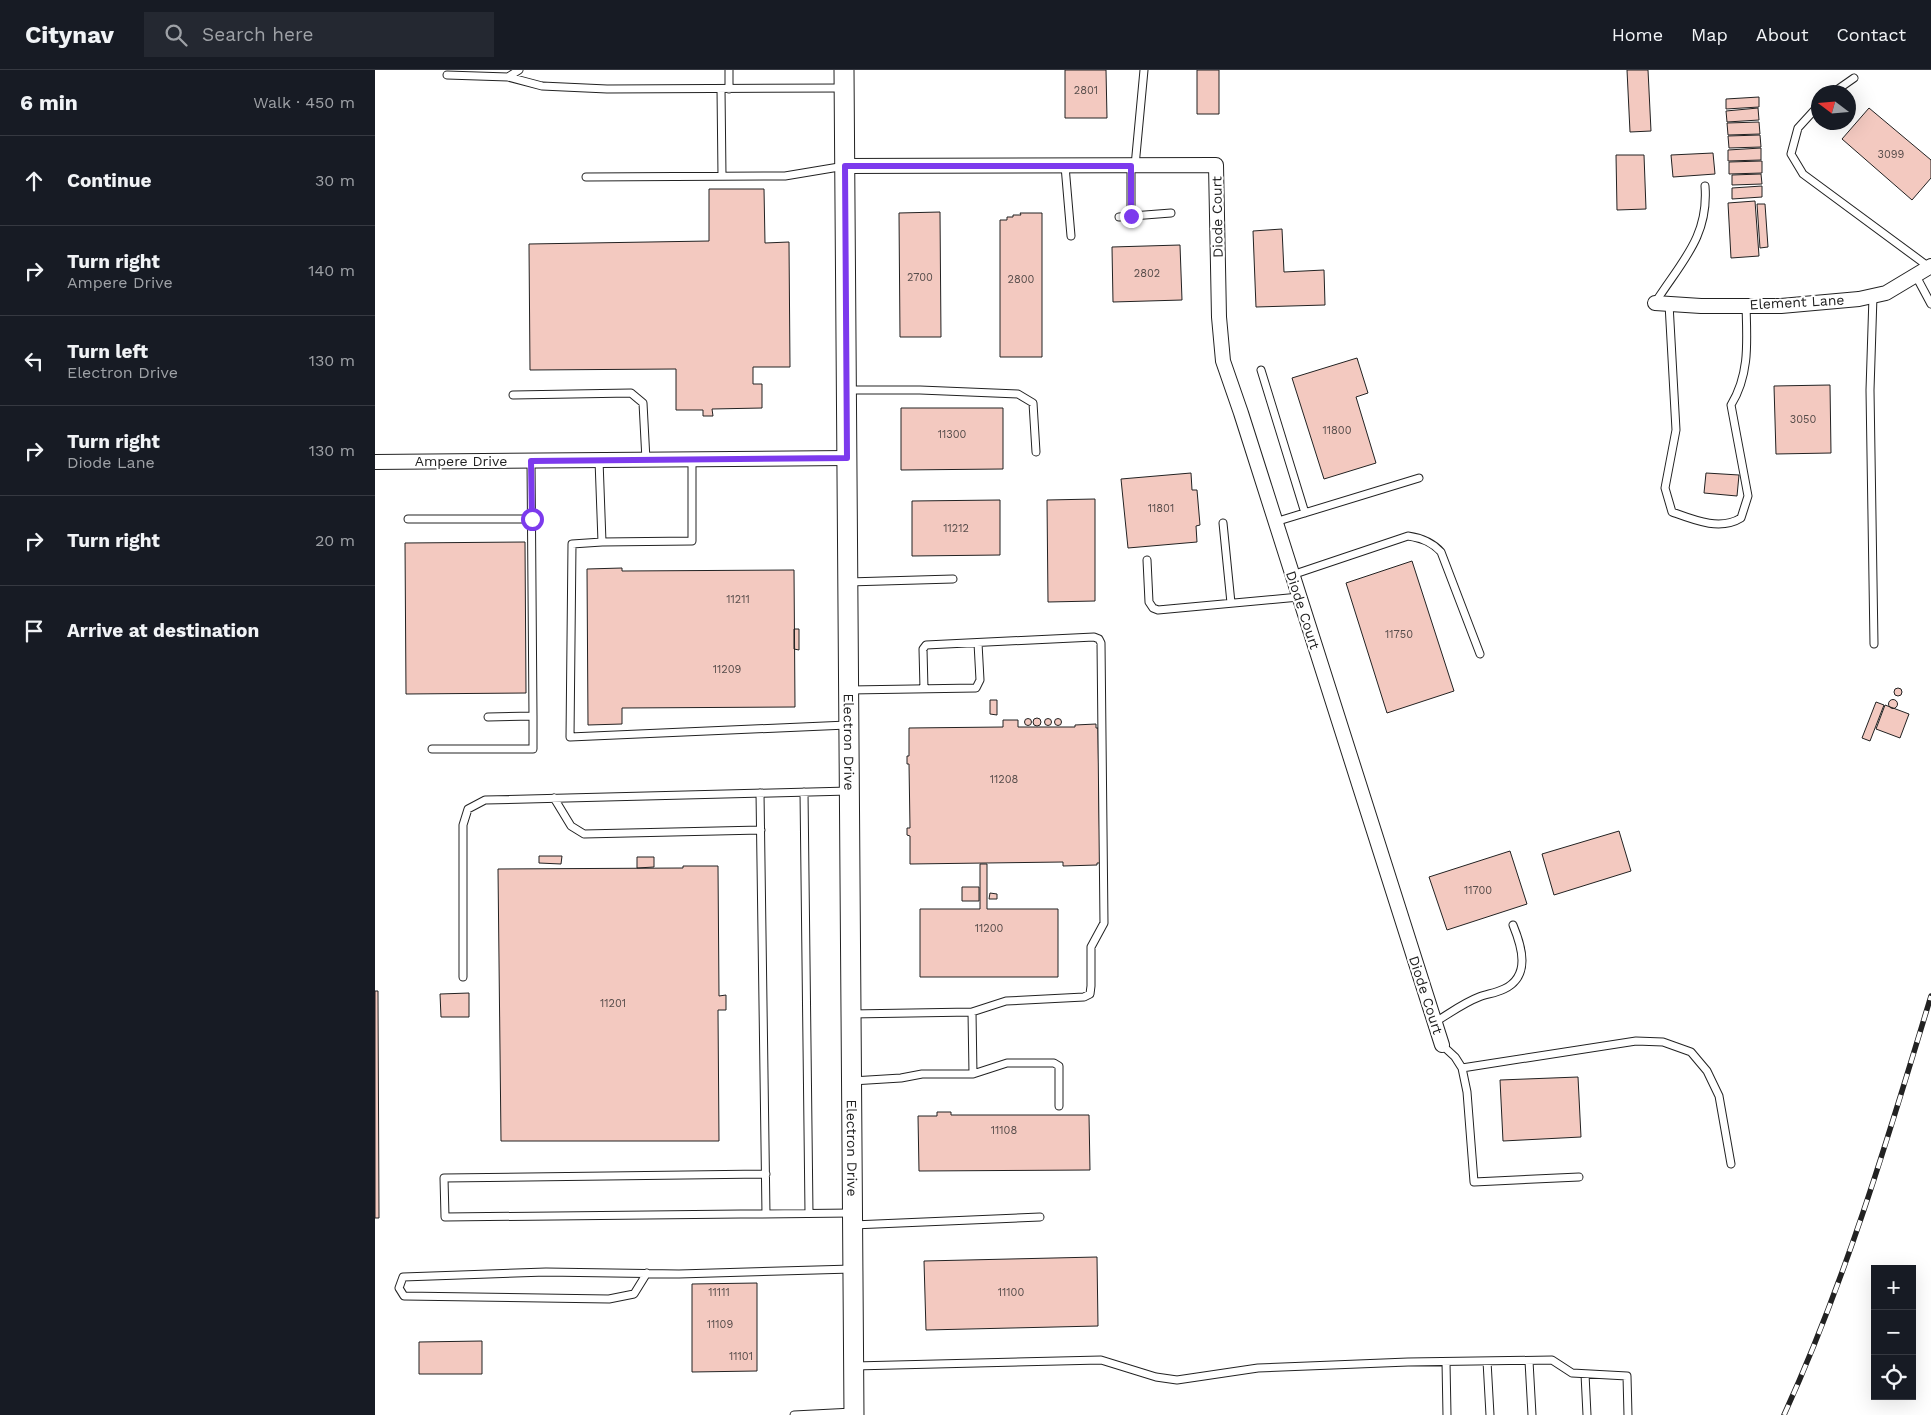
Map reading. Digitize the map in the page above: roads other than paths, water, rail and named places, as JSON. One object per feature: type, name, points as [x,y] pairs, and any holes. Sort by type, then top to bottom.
[{"type":"street","name":"Electron Drive","points":[[844,79],[854,1414]]},
{"type":"street","points":[[845,166],[1133,166]]},
{"type":"street","name":"Diode Court","points":[[1133,166],[1216,166],[1219,317],[1223,361],[1442,1045]]},
{"type":"street","name":"Element Lane","points":[[1655,303],[1781,306],[1873,296],[1886,293],[1930,267]]},
{"type":"street","name":"Ampere Drive","points":[[375,462],[847,458]]},
{"type":"lane","points":[[508,77],[519,70]]},
{"type":"lane","points":[[729,70],[729,89]]},
{"type":"lane","points":[[1131,216],[1133,166],[1144,70]]},
{"type":"lane","points":[[447,75],[508,77],[542,86],[721,89],[844,79]]},
{"type":"lane","points":[[1844,85],[1854,78]]},
{"type":"lane","points":[[721,89],[722,176]]},
{"type":"lane","points":[[1811,114],[1798,128],[1791,154],[1803,174],[1930,267]]},
{"type":"lane","points":[[585,177],[785,176],[845,166]]},
{"type":"lane","points":[[1065,166],[1071,236]]},
{"type":"lane","points":[[1655,303],[1699,234],[1705,211],[1705,186]]},
{"type":"lane","points":[[1119,217],[1171,213]]},
{"type":"lane","points":[[1915,276],[1931,304]]},
{"type":"lane","points":[[1873,296],[1870,390],[1873,644]]},
{"type":"lane","points":[[1669,304],[1676,430],[1665,488],[1672,512],[1692,519],[1722,525],[1732,523],[1741,518],[1748,496],[1731,405],[1740,390],[1746,364],[1746,305]]},
{"type":"lane","points":[[1261,370],[1305,513]]},
{"type":"lane","points":[[846,390],[920,390],[1018,394],[1033,403],[1036,452]]},
{"type":"lane","points":[[513,395],[631,393],[643,403],[645,460]]},
{"type":"lane","points":[[599,460],[602,542]]},
{"type":"lane","points":[[692,460],[692,541],[572,544],[570,737],[849,725]]},
{"type":"lane","points":[[432,749],[533,749],[531,461]]},
{"type":"lane","points":[[1275,522],[1419,478]]},
{"type":"lane","points":[[408,520],[532,519]]},
{"type":"lane","points":[[1223,523],[1231,603]]},
{"type":"lane","points":[[1292,575],[1408,536],[1426,541],[1441,552],[1480,654]]},
{"type":"lane","points":[[1147,560],[1149,602],[1153,608],[1158,610],[1299,597]]},
{"type":"lane","points":[[847,582],[953,579]]},
{"type":"lane","points":[[851,1014],[972,1012],[1006,1001],[1084,998],[1090,994],[1091,948],[1104,923],[1101,643],[1099,639],[1094,637],[926,645],[924,646],[924,690]]},
{"type":"lane","points":[[848,690],[976,688],[980,680],[978,643]]},
{"type":"lane","points":[[488,717],[533,716]]},
{"type":"lane","points":[[463,977],[463,825],[468,809],[485,800],[849,791]]},
{"type":"lane","points":[[803,792],[809,1213]]},
{"type":"lane","points":[[761,793],[766,1214]]},
{"type":"lane","points":[[555,798],[571,826],[584,834],[761,830]]},
{"type":"lane","points":[[1435,1022],[1477,998],[1513,984],[1520,975],[1523,963],[1518,938],[1513,925]]},
{"type":"lane","points":[[972,1012],[973,1074]]},
{"type":"lane","points":[[1462,1068],[1636,1041],[1663,1042],[1691,1052],[1707,1071],[1719,1096],[1731,1164]]},
{"type":"lane","points":[[1442,1045],[1455,1057],[1462,1068],[1467,1092],[1474,1182],[1579,1177]]},
{"type":"lane","points":[[851,1081],[901,1078],[922,1074],[973,1074],[1007,1063],[1054,1063],[1059,1066],[1059,1106]]},
{"type":"lane","points":[[766,1174],[444,1178],[445,1217],[809,1213],[852,1219],[1040,1217]]},
{"type":"lane","points":[[647,1273],[634,1294],[609,1299],[404,1296],[399,1288],[403,1277],[546,1272],[647,1273],[679,1274],[853,1269]]},
{"type":"lane","points":[[853,1366],[1101,1360],[1156,1377],[1177,1380],[1258,1368],[1552,1360],[1572,1373],[1627,1376],[1628,1415]]},
{"type":"lane","points":[[1529,1361],[1532,1415]]},
{"type":"lane","points":[[1446,1362],[1447,1415]]},
{"type":"lane","points":[[1487,1362],[1490,1415]]},
{"type":"lane","points":[[1585,1374],[1587,1415]]},
{"type":"lane","points":[[794,1415],[854,1414]]},
{"type":"railway","points":[[1784,1415],[1827,1312],[1865,1208],[1931,996]]}]
